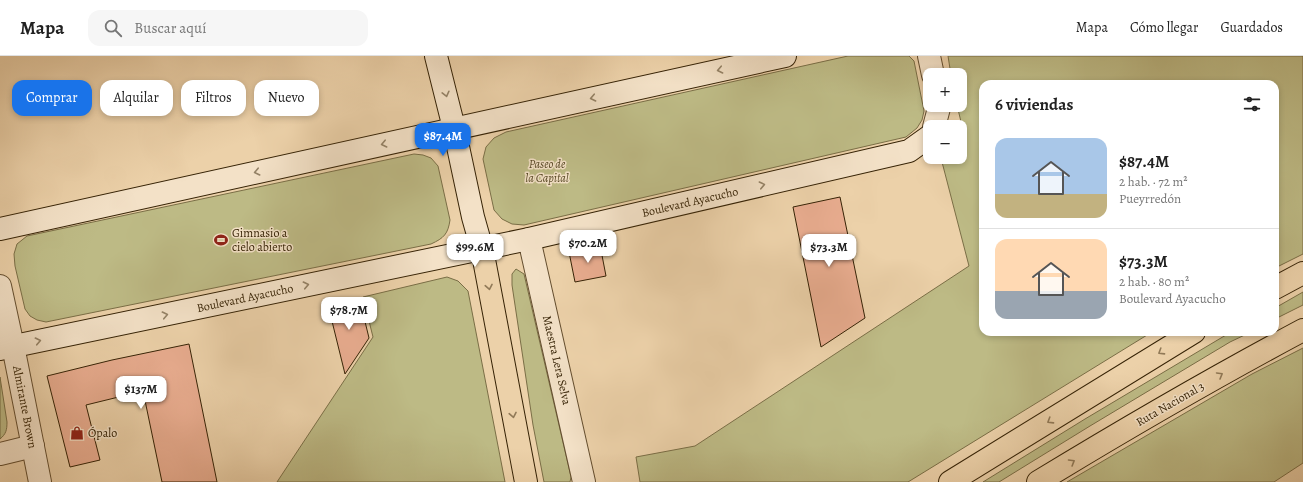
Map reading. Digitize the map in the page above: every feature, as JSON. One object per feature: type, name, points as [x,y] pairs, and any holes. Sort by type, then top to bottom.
[{"type":"highway","points":[[482,249],[526,482]]},
{"type":"highway","points":[[1279,286],[1303,273]]},
{"type":"highway","name":"Ruta Nacional 3","points":[[1038,482],[1238,364],[1303,330]]},
{"type":"highway","points":[[950,482],[1187,336]]},
{"type":"main road","points":[[436,56],[454,128],[473,217],[482,249]]},
{"type":"main road","points":[[0,229],[785,56]]},
{"type":"main road","points":[[929,56],[932,68]]},
{"type":"main road","name":"Boulevard Ayacucho","points":[[7,347],[530,239],[909,151],[923,141]]},
{"type":"main road","name":"Maestra Lera Selva","points":[[530,239],[584,482]]},
{"type":"main road","name":"Almirante Brown","points":[[0,286],[7,347],[33,446],[40,482]]},
{"type":"main road","points":[[0,454],[33,446]]},
{"type":"green space","name":"Paseo de la Capital","points":[[848,56],[909,56],[914,61],[924,112],[922,120],[917,128],[906,137],[524,225],[512,224],[502,219],[494,210],[483,159],[486,147],[494,138],[506,132]]},
{"type":"green space","points":[[948,56],[1303,56],[1303,254],[1279,266],[1279,80],[979,80],[979,336],[1145,336],[908,482],[640,482],[636,457],[695,446],[969,266],[943,164],[967,164],[967,120],[961,120],[959,112],[967,112],[967,68],[950,68]]},
{"type":"green space","points":[[414,154],[431,158],[438,166],[450,220],[445,235],[431,244],[46,322],[37,320],[30,316],[25,309],[15,266],[14,254],[17,244],[27,236]]},
{"type":"green space","points":[[516,269],[524,274],[571,477],[570,482],[544,482],[533,425],[512,285],[512,274]]},
{"type":"green space","points":[[447,277],[458,281],[468,291],[505,482],[277,482],[373,337],[363,297]]},
{"type":"green space","points":[[1303,292],[1303,305],[1279,317],[1279,306]]},
{"type":"green space","points":[[1224,336],[1243,336],[1230,342],[999,482],[983,482]]},
{"type":"green space","points":[[1303,348],[1303,463],[1274,482],[1067,482],[1252,374]]},
{"type":"green space","points":[[0,377],[7,427],[6,432],[0,439]]},
{"type":"building","points":[[840,197],[865,318],[821,347],[793,207]]},
{"type":"building","points":[[600,245],[606,276],[575,282],[569,252]]},
{"type":"building","points":[[360,301],[369,338],[345,374],[329,309]]},
{"type":"building","points":[[189,344],[217,482],[162,482],[143,391],[86,405],[100,460],[70,467],[47,376],[112,360]]},
{"type":"place","name":"Gimnasio a cielo abierto","points":[[221,240]]},
{"type":"place","name":"Ópalo","points":[[77,433]]}]
